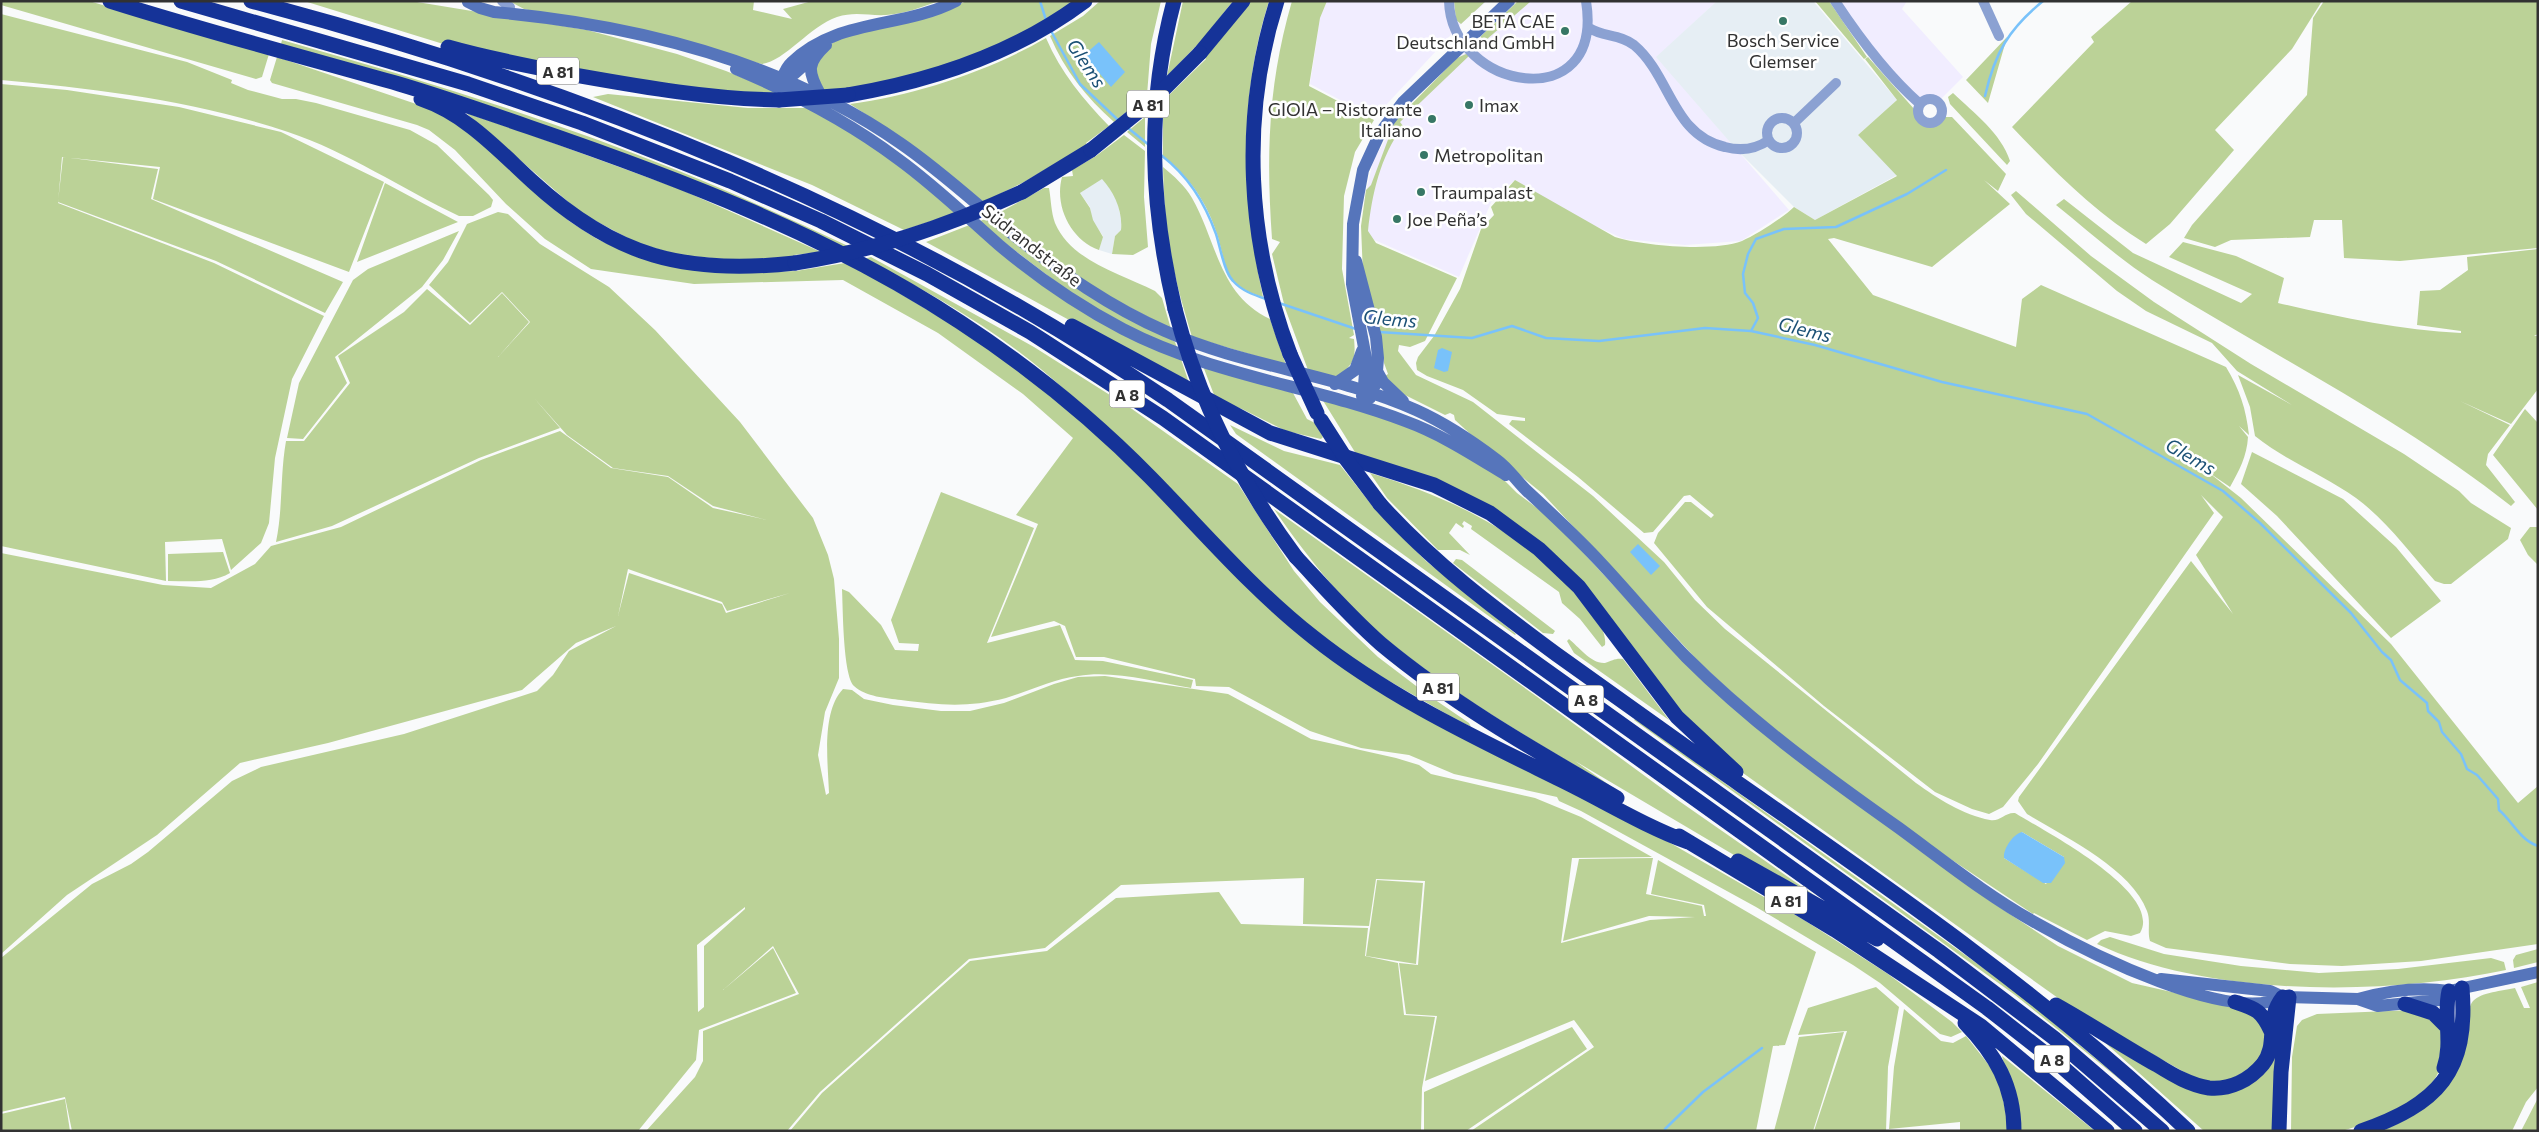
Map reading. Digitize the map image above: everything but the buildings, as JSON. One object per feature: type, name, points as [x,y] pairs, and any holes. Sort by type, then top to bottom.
[{"type":"highway","name":"A 81","points":[[110,1],[366,75],[379,86],[426,101],[469,126],[500,150],[532,181],[578,220],[627,246],[657,257],[705,266],[746,267],[795,263],[847,254],[909,238],[969,216],[1022,192],[1090,150],[1154,99],[1200,53],[1243,1]]},
{"type":"highway","name":"A 8","points":[[180,1],[433,73],[556,114],[664,154],[821,221],[971,298],[1030,332],[1163,418],[1965,992],[2060,1065],[2135,1131]]},
{"type":"highway","name":"A 8","points":[[251,1],[340,25],[526,84],[743,168],[861,221],[993,291],[1059,329],[1168,400],[1939,951],[2054,1038],[2162,1131]]},
{"type":"highway","name":"A 81","points":[[1174,1],[1164,39],[1154,124],[1154,181],[1161,251],[1174,309],[1199,384],[1227,446],[1267,516],[1296,557],[1348,613],[1422,676],[1496,725],[1835,930],[1945,1002],[1981,1026],[2015,1053],[2107,1131]]},
{"type":"highway","points":[[1277,1],[1263,52],[1253,138],[1254,194],[1262,257],[1273,306],[1287,348],[1319,416],[1351,467],[1380,504],[1434,559],[1504,616],[1799,825],[2008,978],[2090,1042],[2188,1131]]},
{"type":"highway","name":"A 81","points":[[340,25],[372,25],[467,53],[620,83],[701,95],[780,88],[848,95],[905,84],[988,56],[1030,36],[1081,4]]},
{"type":"highway","points":[[366,75],[476,108],[636,165],[771,221],[901,284],[1002,350],[1076,408],[1147,474],[1268,597],[1312,636],[1350,664],[1439,719],[1566,782],[1655,830],[1688,842]]},
{"type":"highway","points":[[993,291],[1030,303],[1270,433],[1434,485],[1490,513],[1560,567],[1580,587],[1677,717],[1799,825]]},
{"type":"highway","points":[[1649,818],[1680,829],[1807,898],[1965,992]]},
{"type":"highway","points":[[2008,978],[2164,1069],[2190,1083],[2210,1088],[2229,1086],[2252,1075],[2265,1060],[2272,1033],[2273,1011],[2286,997]]},
{"type":"highway","points":[[2437,1085],[2449,1051],[2446,1008],[2455,990]]},
{"type":"highway","points":[[2361,1131],[2406,1113],[2424,1100],[2453,1068],[2460,1047],[2455,990]]},
{"type":"highway","points":[[2279,1131],[2286,997]]},
{"type":"highway","points":[[1945,1002],[1985,1045],[2002,1070],[2012,1101],[2014,1131]]},
{"type":"highway","points":[[2235,1002],[2258,1010],[2267,1021],[2272,1033]]},
{"type":"highway","points":[[2405,1004],[2429,1010],[2439,1017],[2448,1028]]},
{"type":"main road","name":"Südrandstraße","points":[[468,1],[506,4],[528,15]]},
{"type":"main road","name":"Südrandstraße","points":[[468,1],[489,11],[597,26],[688,48],[780,88],[835,117],[883,148],[948,199],[1000,246],[1041,278],[1082,306],[1124,330],[1188,357],[1341,400],[1438,435],[1520,485]]},
{"type":"main road","points":[[780,88],[790,64],[814,45],[838,33],[923,15],[956,1]]},
{"type":"main road","points":[[1341,400],[1351,401],[1367,393],[1376,384],[1378,373],[1378,346],[1352,284],[1354,257],[1352,230],[1356,196],[1363,170],[1380,133],[1403,102],[1509,1]]},
{"type":"main road","points":[[780,88],[838,33]]},
{"type":"main road","points":[[812,58],[810,64],[812,80],[820,94]]},
{"type":"main road","name":"Südrandstraße","points":[[780,88],[820,94],[903,144],[1052,265],[1114,305],[1166,332],[1198,344],[1367,393],[1416,410]]},
{"type":"main road","points":[[1366,320],[1364,386],[1372,404],[1382,414]]},
{"type":"main road","points":[[1335,384],[1355,370],[1364,344]]},
{"type":"main road","points":[[1378,373],[1382,382],[1395,395],[1416,410],[1456,431],[1506,467],[1520,485],[1599,561],[1684,655],[1729,699],[1777,740],[1990,892],[2035,922],[2067,939],[2119,966],[2158,979],[2177,990],[2235,1002],[2274,1002],[2286,997]]},
{"type":"main road","points":[[2358,1000],[2376,994],[2434,989],[2455,990],[2491,984],[2538,972]]},
{"type":"main road","points":[[2158,979],[2261,990],[2286,997],[2358,1000],[2378,1006],[2439,1000],[2455,990]]},
{"type":"street","points":[[1449,1],[1449,19],[1474,53],[1498,72],[1525,80],[1537,80],[1550,76],[1577,59],[1583,48],[1589,28],[1586,1]]},
{"type":"street","points":[[1835,1],[1864,43],[1901,87],[1920,104]]},
{"type":"street","points":[[1983,1],[1999,36]]},
{"type":"street","points":[[1589,28],[1599,34],[1617,36],[1634,45],[1648,60],[1682,119],[1703,139],[1714,145],[1740,150],[1754,147],[1769,140]]},
{"type":"street","points":[[1794,123],[1836,82]]},
{"type":"street","points":[[1780,118],[1794,123],[1798,132],[1791,146],[1781,149],[1772,144],[1767,131],[1772,122],[1780,118]]},
{"type":"shaded area","points":[[1327,1],[1487,1],[1461,24],[1374,118],[1310,84],[1320,18]]},
{"type":"shaded area","points":[[1531,1],[1717,1],[1657,57],[1789,210],[1741,241],[1685,245],[1624,239],[1556,208],[1515,180],[1493,198],[1459,277],[1363,235],[1364,202],[1373,161],[1399,116],[1464,53]]},
{"type":"shaded area","points":[[1717,1],[1813,1],[1897,100],[1858,135],[1897,175],[1815,220],[1794,207],[1736,149],[1656,57]]},
{"type":"shaded area","points":[[1835,1],[1907,1],[1902,9],[1963,77],[1938,102],[1929,99],[1920,104]]},
{"type":"shaded area","points":[[1102,178],[1116,197],[1122,221],[1121,230],[1115,236],[1112,254],[1099,250],[1103,236],[1092,220],[1090,207],[1080,193]]},
{"type":"green space","points":[[1,1],[89,1],[269,54],[262,77],[256,79],[1,5]]},
{"type":"green space","points":[[304,1],[411,1],[587,30],[677,54],[726,71],[782,94],[715,93],[453,47]]},
{"type":"green space","points":[[509,1],[754,1],[753,10],[792,19],[783,9],[812,1],[939,1],[913,10],[893,14],[856,14],[837,17],[817,28],[780,57],[762,64],[524,9]]},
{"type":"green space","points":[[967,1],[1077,1],[1010,41],[905,80],[824,93],[816,78],[816,60],[831,44],[846,35],[955,6]]},
{"type":"green space","points":[[1100,1],[1161,1],[1151,44],[1147,95],[1114,122],[1077,83],[1062,61],[1050,36],[1083,16]]},
{"type":"green space","points":[[1183,1],[1233,1],[1203,39],[1167,76]]},
{"type":"green space","points":[[1250,1],[1269,1],[1259,37],[1252,74],[1246,149],[1251,223],[1263,297],[1243,289],[1230,277],[1214,225],[1203,202],[1190,182],[1163,156],[1163,101],[1206,59],[1205,57]]},
{"type":"green space","points":[[1292,1],[1327,1],[1320,18],[1309,86],[1374,120],[1355,152],[1344,196],[1342,269],[1354,335],[1349,338],[1354,339],[1355,352],[1353,361],[1337,377],[1308,370],[1285,308],[1272,254],[1280,242],[1272,239],[1269,178],[1271,119],[1278,61]]},
{"type":"green space","points":[[1454,1],[1486,1],[1461,24],[1456,20]]},
{"type":"green space","points":[[1815,1],[1829,1],[1867,57],[1864,59]]},
{"type":"green space","points":[[2132,1],[2322,1],[2292,49],[2215,130],[2234,150],[2170,224],[2146,244],[2092,205],[2059,175],[2012,127],[2094,42],[2091,37]]},
{"type":"green space","points":[[2324,1],[2538,1],[2538,248],[2400,261],[2344,258],[2342,220],[2314,220],[2310,237],[2231,240],[2215,247],[2184,238],[2192,225],[2307,95],[2313,18]]},
{"type":"green space","points":[[1517,2],[1530,2],[1479,46],[1481,36]]},
{"type":"green space","points":[[1,14],[187,62],[232,80],[231,83],[248,90],[282,99],[296,99],[316,103],[410,130],[437,145],[489,195],[493,200],[491,207],[473,216],[459,216],[332,150],[310,140],[253,121],[183,104],[110,92],[1,80]]},
{"type":"green space","points":[[2007,37],[1988,103],[1966,80]]},
{"type":"green space","points":[[1046,38],[1073,85],[1109,126],[1086,143],[1087,145],[1024,182],[982,203],[905,140],[850,104],[900,95],[951,80],[1001,61]]},
{"type":"green space","points":[[282,40],[432,84],[581,134],[700,180],[848,246],[842,248],[281,44]]},
{"type":"green space","points":[[1466,54],[1470,55],[1400,122],[1403,126],[1388,150],[1378,176],[1368,231],[1376,243],[1457,278],[1425,341],[1410,347],[1399,345],[1398,351],[1416,375],[1473,402],[1593,496],[1664,562],[1695,600],[1725,629],[1916,783],[1951,805],[1980,818],[1994,820],[2015,813],[2097,864],[2118,881],[2134,899],[2143,917],[2140,933],[2131,936],[2105,931],[2087,940],[2033,914],[1943,854],[1779,736],[1700,663],[1543,494],[1477,440],[1455,420],[1454,415],[1450,413],[1445,415],[1401,393],[1385,376],[1388,374],[1384,363],[1380,334],[1363,275],[1361,226],[1366,190],[1371,185],[1395,121],[1457,58]],"holes":[[[2022,832],[2064,857],[2046,884],[2004,858]]]},
{"type":"green space","points":[[277,57],[428,108],[461,126],[569,221],[597,239],[637,257],[654,262],[721,273],[796,271],[845,263],[864,272],[983,343],[1087,425],[1292,625],[1804,920],[1888,974],[1952,1022],[1962,1032],[1951,1037],[1940,1034],[1880,983],[1853,965],[1756,907],[1581,811],[1559,801],[1557,797],[1454,774],[1409,755],[1361,748],[1310,731],[1229,687],[1196,686],[1195,679],[1104,657],[1076,657],[1065,626],[1054,621],[991,637],[1038,524],[1016,515],[1073,438],[1023,394],[938,333],[843,280],[694,284],[591,269],[545,239],[506,204],[455,150],[429,130],[272,83],[270,80]]},
{"type":"green space","points":[[1868,57],[1915,110],[1921,123],[1934,124],[1945,117],[1952,117],[2006,174],[1998,191],[1984,180],[2010,204],[1932,267],[1834,238],[1828,239],[1873,295],[2016,347],[2022,299],[2041,285],[2226,367],[2242,400],[2249,435],[2239,426],[2248,437],[2246,451],[2230,487],[2208,472],[2241,498],[2391,644],[2518,803],[2538,786],[2538,944],[2421,961],[2342,966],[2290,964],[2166,948],[2150,941],[2147,911],[2139,895],[2127,881],[2095,855],[2027,814],[2018,801],[2019,797],[2191,561],[2233,614],[2196,555],[2223,517],[2201,495],[2214,513],[2038,764],[2003,807],[1989,814],[1972,809],[1935,792],[1824,706],[1707,607],[1654,543],[1658,533],[1685,502],[1691,502],[1711,518],[1714,515],[1690,495],[1684,496],[1653,532],[1644,533],[1578,477],[1509,424],[1512,420],[1525,421],[1525,418],[1497,414],[1463,390],[1427,376],[1417,370],[1416,363],[1418,357],[1434,336],[1460,289],[1481,229],[1494,215],[1491,207],[1515,180],[1615,237],[1643,243],[1697,247],[1742,241],[1755,235],[1794,207],[1815,220],[1897,176],[1858,135],[1897,100],[1865,59]]},
{"type":"green space","points":[[1,84],[67,90],[179,107],[281,132],[384,182],[349,272],[153,199],[160,167],[62,157],[58,203],[214,263],[324,316],[292,379],[275,458],[269,523],[261,543],[231,570],[222,539],[165,542],[166,581],[1,546]]},
{"type":"green space","points":[[1953,93],[1994,132],[2010,161],[2007,165],[1950,104],[1948,97]]},
{"type":"green space","points":[[608,94],[748,108],[809,108],[863,139],[959,212],[904,230],[812,185],[593,97]]},
{"type":"green space","points":[[466,113],[601,158],[682,190],[821,252],[794,255],[794,257],[734,260],[679,255],[637,243],[581,213]]},
{"type":"green space","points":[[1145,117],[1145,147],[1127,132]]},
{"type":"green space","points":[[1124,135],[1145,151],[1144,197],[1148,247],[1133,255],[1112,254],[1115,236],[1121,230],[1121,216],[1114,196],[1102,179],[1080,193],[1090,208],[1093,220],[1103,237],[1099,250],[1089,245],[1073,230],[1067,221],[1060,199],[1062,177],[1073,176],[1072,170],[1096,156]]},
{"type":"green space","points":[[63,157],[158,169],[151,199],[343,282],[325,313],[216,261],[58,202]]},
{"type":"green space","points":[[1163,167],[1179,181],[1192,198],[1221,266],[1230,282],[1253,309],[1270,319],[1286,365],[1192,337],[1169,244]]},
{"type":"green space","points":[[385,183],[458,222],[357,262]]},
{"type":"green space","points":[[1044,188],[1049,188],[1055,223],[1062,236],[1085,257],[1098,265],[1155,291],[1162,298],[1171,329],[1106,295],[1073,273],[997,214]]},
{"type":"green space","points":[[2016,191],[2091,256],[2154,302],[2251,364],[2404,454],[2459,491],[2471,503],[2511,528],[2508,539],[2451,584],[2435,581],[2388,527],[2356,498],[2279,453],[2255,436],[2250,407],[2238,375],[2292,405],[2237,371],[2212,343],[2146,311],[2117,291],[2026,214],[2011,195]]},
{"type":"green space","points":[[2064,199],[2133,253],[2241,303],[2252,294],[2169,257],[2183,242],[2236,256],[2284,278],[2278,303],[2346,318],[2415,329],[2461,333],[2461,331],[2417,325],[2420,291],[2440,290],[2468,270],[2467,257],[2538,249],[2538,334],[2534,336],[2538,336],[2538,389],[2511,424],[2460,401],[2510,425],[2488,454],[2486,465],[2515,502],[2511,506],[2425,444],[2335,388],[2152,280],[2115,253],[2056,205]]},
{"type":"green space","points":[[498,212],[508,214],[540,244],[609,287],[655,330],[740,422],[813,518],[828,555],[834,579],[839,639],[839,678],[825,712],[818,755],[826,795],[829,793],[827,738],[831,711],[843,689],[852,690],[864,699],[893,705],[941,711],[970,711],[1004,703],[1078,677],[1105,676],[1228,694],[1311,739],[1396,758],[1419,765],[1431,774],[1535,798],[1581,817],[1652,857],[1572,858],[1561,943],[1650,920],[1695,917],[1649,916],[1563,941],[1579,859],[1653,858],[1646,894],[1702,906],[1704,916],[1706,916],[1704,905],[1651,894],[1658,860],[1816,952],[1785,1045],[1773,1046],[1756,1131],[1471,1131],[1594,1047],[1574,1020],[1425,1081],[1437,1016],[1406,1014],[1399,963],[1418,965],[1425,881],[1376,879],[1369,926],[1303,924],[1304,878],[1121,885],[1045,948],[969,959],[820,1092],[787,1131],[646,1131],[695,1077],[703,1061],[703,1031],[799,994],[773,946],[723,990],[773,948],[796,993],[699,1030],[696,1060],[638,1131],[72,1131],[65,1097],[1,1112],[1,958],[92,884],[131,864],[148,852],[232,781],[261,767],[404,734],[537,691],[553,675],[569,651],[616,626],[576,643],[522,690],[328,743],[240,763],[157,835],[67,895],[1,954],[1,553],[163,585],[211,588],[255,564],[271,546],[341,527],[481,460],[560,431],[611,468],[668,477],[713,508],[767,520],[713,506],[668,476],[613,468],[567,435],[534,398],[560,428],[479,458],[332,526],[276,542],[280,517],[286,441],[304,441],[350,383],[338,356],[404,312],[427,289],[470,325],[502,293],[529,322],[498,357],[530,322],[502,292],[470,323],[429,285],[448,262],[467,224]],"holes":[[[628,569],[722,602],[727,611],[790,593],[726,613],[722,604],[629,573],[618,616]],[[745,907],[704,946],[704,1007],[698,1012],[697,945]]]},
{"type":"green space","points":[[987,218],[1175,342],[1178,351],[1086,305],[978,222]]},
{"type":"green space","points":[[972,224],[1024,267],[1180,356],[1190,386],[926,242]]},
{"type":"green space","points":[[459,231],[443,260],[422,287],[335,357],[347,383],[303,439],[287,438],[299,383],[353,280],[368,269]]},
{"type":"green space","points":[[871,257],[1034,347],[1132,409],[1238,484],[1294,571],[1320,602],[1378,657],[1469,723],[1471,727],[1388,682],[1341,651],[1233,558],[1099,423],[1043,370],[969,317],[864,259]]},
{"type":"green space","points":[[1203,366],[1293,393],[1307,419],[1315,423],[1323,437],[1321,439],[1286,431],[1242,409],[1216,400]]},
{"type":"green space","points":[[1322,399],[1421,430],[1497,473],[1517,493],[1541,511],[1566,534],[1666,642],[1987,899],[2058,946],[2132,983],[2251,1010],[2268,1035],[2258,1063],[2231,1082],[2200,1081],[2092,1020],[2058,998],[1743,773],[1711,746],[1527,534],[1358,457]]},
{"type":"green space","points":[[2525,409],[2538,423],[2538,510],[2493,455]]},
{"type":"green space","points":[[1230,425],[1284,451],[1340,465],[1374,508],[1426,561],[1516,634],[1236,434]]},
{"type":"green space","points":[[2252,452],[2343,499],[2396,547],[2441,601],[2391,638],[2277,516],[2241,484]]},
{"type":"green space","points":[[1370,473],[1431,494],[1460,507],[1513,538],[1561,578],[1583,603],[1602,628],[1605,645],[1602,647],[1580,619],[1562,603],[1559,592],[1471,529],[1472,526],[1464,521],[1462,524],[1463,528],[1456,523],[1449,533],[1470,555],[1460,550],[1438,550],[1387,498]]},
{"type":"green space","points":[[941,492],[1034,528],[987,643],[1060,625],[1075,660],[1103,661],[1193,680],[1191,688],[1106,674],[1078,676],[1006,698],[953,705],[883,698],[859,690],[850,679],[848,669],[843,625],[842,589],[849,592],[881,625],[895,650],[918,651],[919,644],[899,643],[891,620]]},
{"type":"green space","points":[[1274,509],[1536,696],[1679,801],[1824,902],[1734,855],[1575,761],[1615,789],[1464,697],[1406,655],[1365,620],[1337,591]]},
{"type":"green space","points":[[2530,527],[2538,527],[2538,565],[2528,555],[2520,540]]},
{"type":"green space","points":[[223,552],[230,573],[223,577],[208,580],[168,581],[168,554]]},
{"type":"green space","points":[[1456,559],[1462,560],[1555,631],[1553,634],[1543,633],[1453,563]]},
{"type":"green space","points":[[1569,639],[1590,658],[1600,663],[1623,659],[1669,720],[1574,653],[1567,641]]},
{"type":"green space","points":[[1635,719],[2017,992],[2139,1095],[2015,995]]},
{"type":"green space","points":[[1377,880],[1423,883],[1416,964],[1366,956]]},
{"type":"green space","points":[[1219,892],[1241,924],[1368,928],[1365,956],[1398,963],[1404,1015],[1435,1017],[1422,1088],[1421,1131],[790,1131],[822,1093],[970,961],[1047,951],[1116,898]]},
{"type":"green space","points":[[2110,937],[2164,954],[2241,966],[2319,973],[2398,969],[2491,958],[2504,962],[2506,970],[2458,979],[2407,984],[2353,987],[2298,987],[2244,982],[2191,974],[2142,961],[2097,944],[2101,940]]},
{"type":"green space","points":[[2538,949],[2538,962],[2514,968],[2513,960],[2516,955]]},
{"type":"green space","points":[[2538,982],[2538,1087],[2526,1102],[2512,1131],[2381,1131],[2411,1116],[2425,1106],[2449,1081],[2458,1067],[2464,1052],[2469,1031],[2470,1008],[2473,1001],[2487,994],[2515,988],[2524,1008],[2530,1008],[2521,987]]},
{"type":"green space","points":[[1876,987],[1899,1007],[1888,1067],[1886,1131],[1814,1131],[1847,1031],[1798,1035],[1808,1008]]},
{"type":"green space","points":[[1904,1009],[1941,1041],[1953,1043],[1966,1036],[1999,1078],[2009,1131],[1960,1131],[1960,1122],[1889,1129],[1894,1067]]},
{"type":"green space","points":[[2413,1010],[2441,1026],[2444,1044],[2443,1060],[2438,1074],[2429,1086],[2405,1105],[2349,1129],[2341,1131],[2291,1131],[2292,1057],[2297,1026],[2302,1020],[2317,1014]]},
{"type":"green space","points":[[1572,1027],[1587,1049],[1466,1131],[1424,1131],[1424,1092]]},
{"type":"green space","points":[[1844,1032],[1813,1131],[1774,1131],[1799,1037]]},
{"type":"green space","points":[[2102,1040],[2208,1091],[2271,1058],[2278,1058],[2273,1131],[2204,1131]]},
{"type":"green space","points":[[2002,1056],[2095,1131],[2020,1131]]},
{"type":"green space","points":[[2538,1098],[2538,1131],[2521,1131]]},
{"type":"green space","points":[[65,1099],[70,1131],[1,1131],[1,1114]]},
{"type":"water","points":[[1099,42],[1125,72],[1111,87],[1084,55]]},
{"type":"water","points":[[1442,348],[1452,352],[1448,371],[1444,372],[1434,368],[1438,350]]},
{"type":"water","points":[[1638,544],[1660,566],[1651,575],[1630,552]]},
{"type":"water","points":[[2022,832],[2064,857],[2065,863],[2051,883],[2043,883],[2004,858],[2009,842]]},
{"type":"waterway","name":"Glems","points":[[1040,1],[1046,20]]},
{"type":"waterway","points":[[1985,96],[1989,80],[2005,43],[2021,21],[2043,1]]},
{"type":"waterway","name":"Glems","points":[[1050,29],[1080,84],[1118,120]]},
{"type":"waterway","name":"Glems","points":[[1128,128],[1149,145]]},
{"type":"waterway","name":"Glems","points":[[1161,155],[1187,181],[1200,200],[1216,234],[1230,277],[1244,290],[1266,299]]},
{"type":"waterway","points":[[1751,331],[1758,318],[1753,303],[1745,293],[1743,274],[1748,254],[1756,239],[1784,229],[1836,227],[1907,194],[1946,170]]},
{"type":"waterway","name":"Glems","points":[[1279,303],[1356,329]]},
{"type":"waterway","name":"Glems","points":[[1379,332],[1472,338],[1512,326],[1546,338],[1599,341],[1705,328],[1751,331],[1815,345],[1942,382],[2087,414],[2223,491],[2260,523],[2351,613],[2382,652],[2391,660],[2400,680],[2427,703],[2428,711],[2439,722],[2442,732],[2461,754],[2467,769],[2477,775],[2498,799],[2499,810],[2526,840],[2538,846]]},
{"type":"waterway","points":[[1665,1129],[1703,1092],[1762,1048]]},
{"type":"place","name":"Bosch Service Glemser","points":[[1783,21]]},
{"type":"place","name":"BETA CAE Deutschland GmbH","points":[[1565,31]]},
{"type":"place","name":"Imax","points":[[1469,105]]},
{"type":"place","name":"GIOIA – Ristorante Italiano","points":[[1432,119]]},
{"type":"place","name":"Metropolitan","points":[[1424,155]]},
{"type":"place","name":"Traumpalast","points":[[1421,192]]},
{"type":"place","name":"Joe Peña’s","points":[[1397,219]]}]
